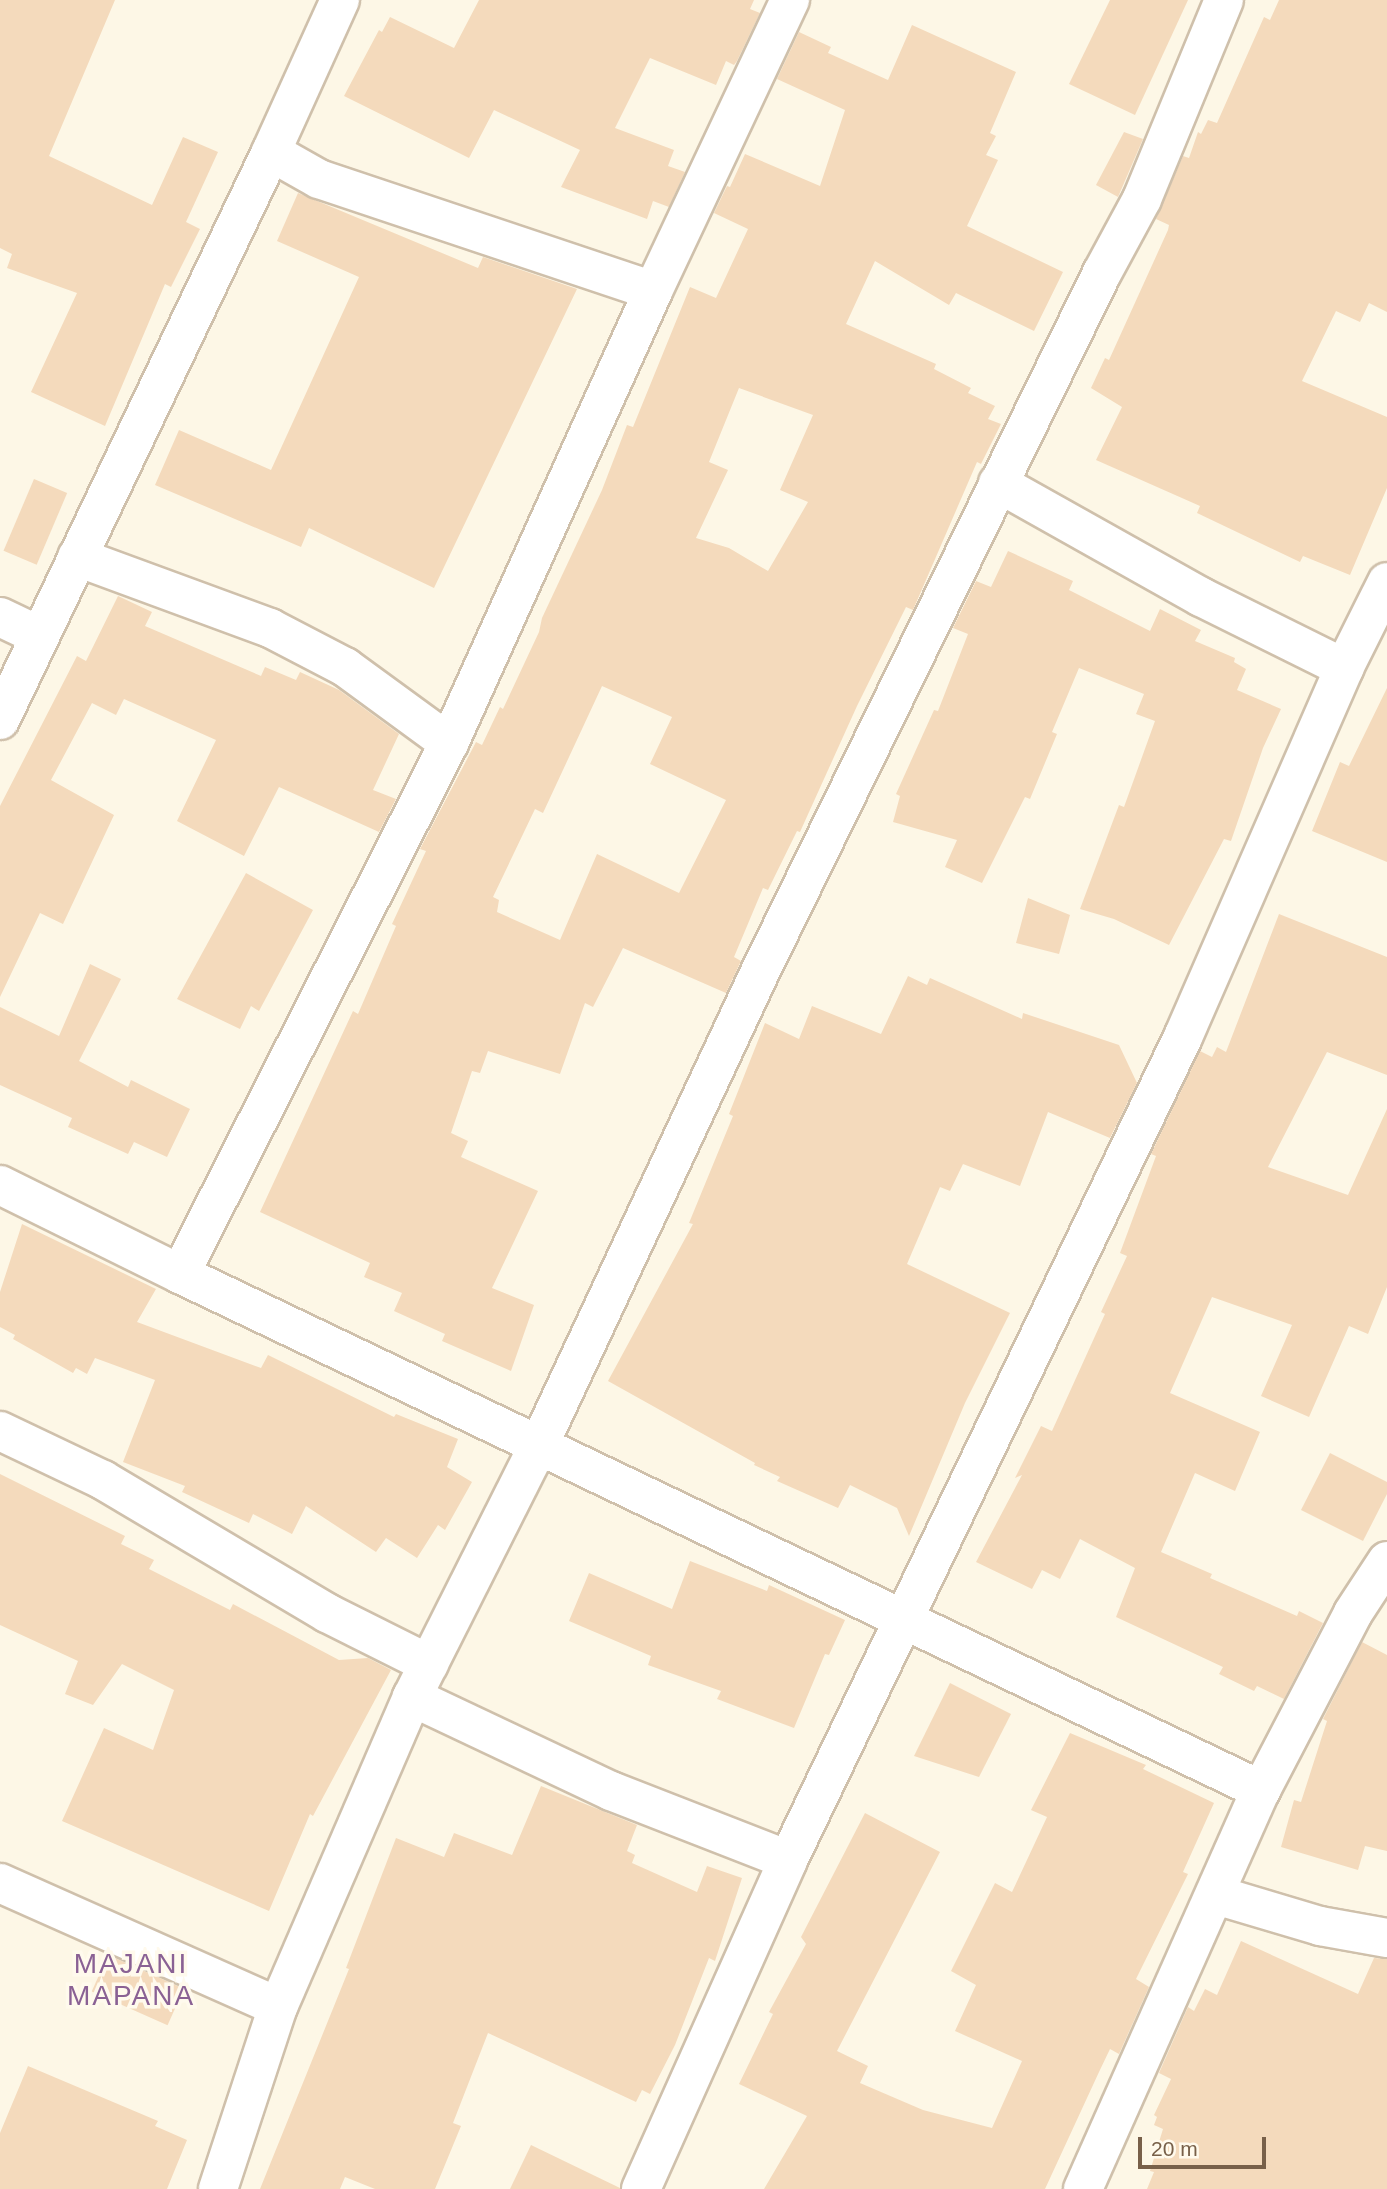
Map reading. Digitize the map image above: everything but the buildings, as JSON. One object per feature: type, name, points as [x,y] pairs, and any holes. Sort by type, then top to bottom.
[{"type":"street","points":[[0,720],[271,152],[340,0]]},
{"type":"street","points":[[180,1274],[449,743],[653,291],[790,0]]},
{"type":"street","points":[[218,2189],[278,2007],[421,1681],[539,1445],[759,974],[998,483],[1142,199],[1224,0]]},
{"type":"street","points":[[271,152],[319,179],[653,291]]},
{"type":"street","points":[[998,483],[1201,597],[1344,668]]},
{"type":"street","points":[[77,557],[271,628],[345,667],[449,743]]},
{"type":"street","points":[[641,2189],[788,1860],[1183,1037],[1344,668],[1387,582]]},
{"type":"street","points":[[0,617],[40,636]]},
{"type":"street","points":[[0,1185],[180,1274],[1261,1790]]},
{"type":"street","points":[[0,1431],[103,1480],[327,1613],[421,1681],[611,1791],[788,1860]]},
{"type":"street","points":[[1083,2189],[1261,1790],[1353,1613],[1387,1562]]},
{"type":"street","points":[[0,1883],[278,2007]]},
{"type":"street","points":[[1216,1895],[1320,1926],[1387,1937]]},
{"type":"district","name":"MAJANI MAPANA","points":[[131,1980]]}]
